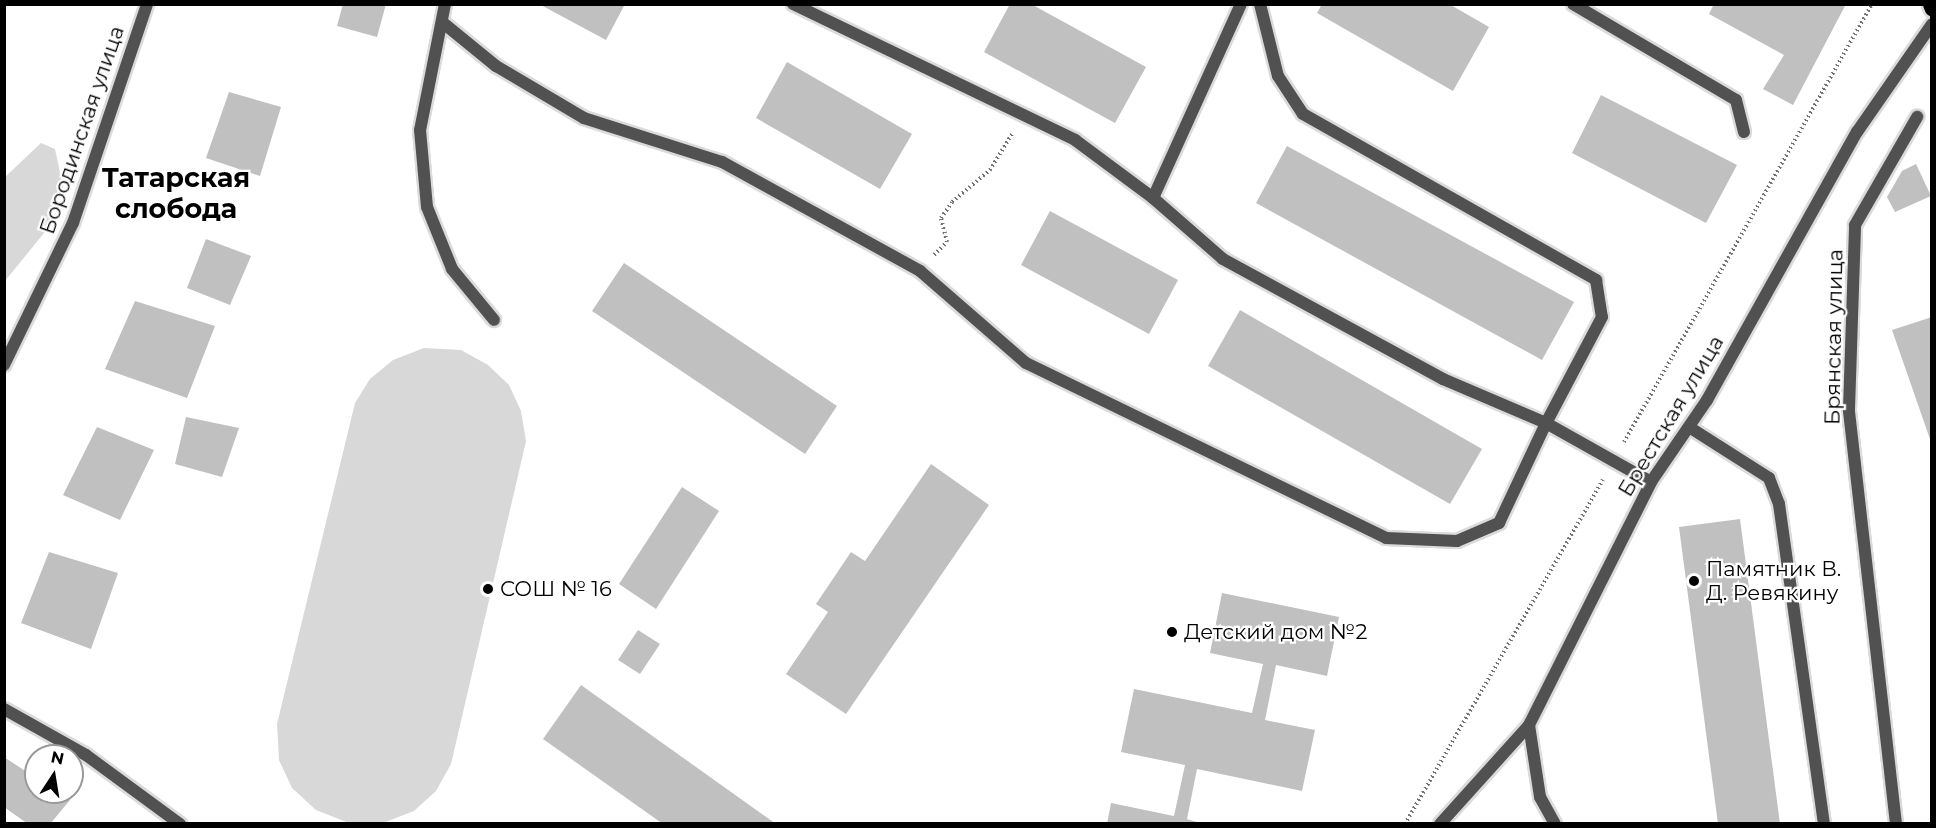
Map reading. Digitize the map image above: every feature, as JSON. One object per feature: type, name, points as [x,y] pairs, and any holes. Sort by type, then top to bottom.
[{"type":"street","name":"Бородинская улица","points":[[5,363],[73,223],[147,4]]},
{"type":"street","points":[[445,4],[428,72],[420,130],[427,207],[452,269],[494,320]]},
{"type":"street","points":[[793,4],[1075,140],[1153,198],[1222,259],[1443,379],[1546,423],[1651,482]]},
{"type":"street","points":[[1153,198],[1241,4]]},
{"type":"street","points":[[442,22],[496,66],[584,118],[722,162],[920,272],[1026,363],[1386,538],[1457,541],[1499,523],[1546,423],[1602,317],[1596,280],[1303,114],[1278,76],[1260,4]]},
{"type":"street","points":[[1573,4],[1736,100],[1744,132]]},
{"type":"street","name":"Брестская улица","points":[[1440,824],[1529,725],[1651,482],[1689,427],[1857,132],[1932,24]]},
{"type":"street","name":"Брянская улица","points":[[1896,824],[1849,409],[1855,225],[1917,117]]},
{"type":"street","points":[[1689,427],[1769,478],[1779,504],[1824,824]]},
{"type":"street","points":[[4,710],[86,755],[180,824]]},
{"type":"street","points":[[1529,725],[1540,797],[1555,824]]},
{"type":"path","points":[[1406,824],[1872,4]]},
{"type":"path","points":[[920,272],[947,242],[941,218],[952,202],[990,170],[1007,139],[1021,125]]},
{"type":"shaded area","points":[[41,143],[55,149],[63,187],[44,233],[5,281],[5,177]]},
{"type":"shaded area","points":[[424,348],[461,350],[488,365],[509,385],[521,411],[526,441],[451,764],[436,791],[414,811],[383,823],[349,823],[316,810],[292,788],[279,760],[277,724],[355,403],[370,379],[393,360]]},
{"type":"building","points":[[343,4],[386,4],[377,37],[337,26]]},
{"type":"building","points":[[539,4],[625,4],[606,40]]},
{"type":"building","points":[[1010,4],[1031,4],[1146,67],[1115,123],[984,52]]},
{"type":"building","points":[[1322,4],[1449,4],[1489,27],[1453,91],[1317,13]]},
{"type":"building","points":[[1714,4],[1846,4],[1793,105],[1763,89],[1784,55],[1709,14]]},
{"type":"building","points":[[787,62],[912,134],[880,189],[756,118]]},
{"type":"building","points":[[229,92],[281,107],[260,176],[206,158]]},
{"type":"building","points":[[1601,95],[1737,165],[1706,223],[1572,153]]},
{"type":"building","points":[[1287,146],[1574,302],[1542,360],[1256,203]]},
{"type":"building","points":[[1916,164],[1931,196],[1895,212],[1887,197],[1902,171]]},
{"type":"building","points":[[1050,211],[1178,280],[1149,334],[1021,265]]},
{"type":"building","points":[[206,239],[251,256],[230,305],[187,288]]},
{"type":"building","points":[[624,263],[837,406],[805,454],[592,311]]},
{"type":"building","points":[[135,301],[215,326],[187,398],[105,369]]},
{"type":"building","points":[[1240,310],[1482,449],[1450,504],[1208,366]]},
{"type":"building","points":[[1932,317],[1932,442],[1931,442],[1892,330]]},
{"type":"building","points":[[186,417],[239,428],[222,477],[175,464]]},
{"type":"building","points":[[97,427],[154,450],[120,520],[63,495]]},
{"type":"building","points":[[931,464],[989,505],[846,714],[786,674],[828,612],[816,604],[851,552],[865,561]]},
{"type":"building","points":[[682,487],[719,511],[656,609],[619,584]]},
{"type":"building","points":[[1740,519],[1780,824],[1718,824],[1679,527]]},
{"type":"building","points":[[49,552],[118,573],[91,649],[21,623]]},
{"type":"building","points":[[1222,593],[1339,617],[1327,676],[1276,665],[1265,720],[1315,730],[1302,791],[1197,769],[1187,819],[1203,824],[1107,824],[1111,803],[1174,816],[1185,765],[1121,752],[1134,689],[1252,713],[1263,664],[1210,653]]},
{"type":"building","points":[[638,630],[660,644],[640,674],[618,660]]},
{"type":"building","points":[[581,685],[776,824],[663,824],[543,739]]},
{"type":"building","points":[[4,757],[24,770],[24,804],[67,804],[50,824],[28,824],[4,807]]},
{"type":"place","name":"Памятник В. Д. Ревякину","points":[[1694,581]]},
{"type":"place","name":"СОШ № 16","points":[[488,589]]},
{"type":"place","name":"Детский дом №2","points":[[1172,632]]},
{"type":"district","name":"Татарская слобода","points":[[176,192]]}]
